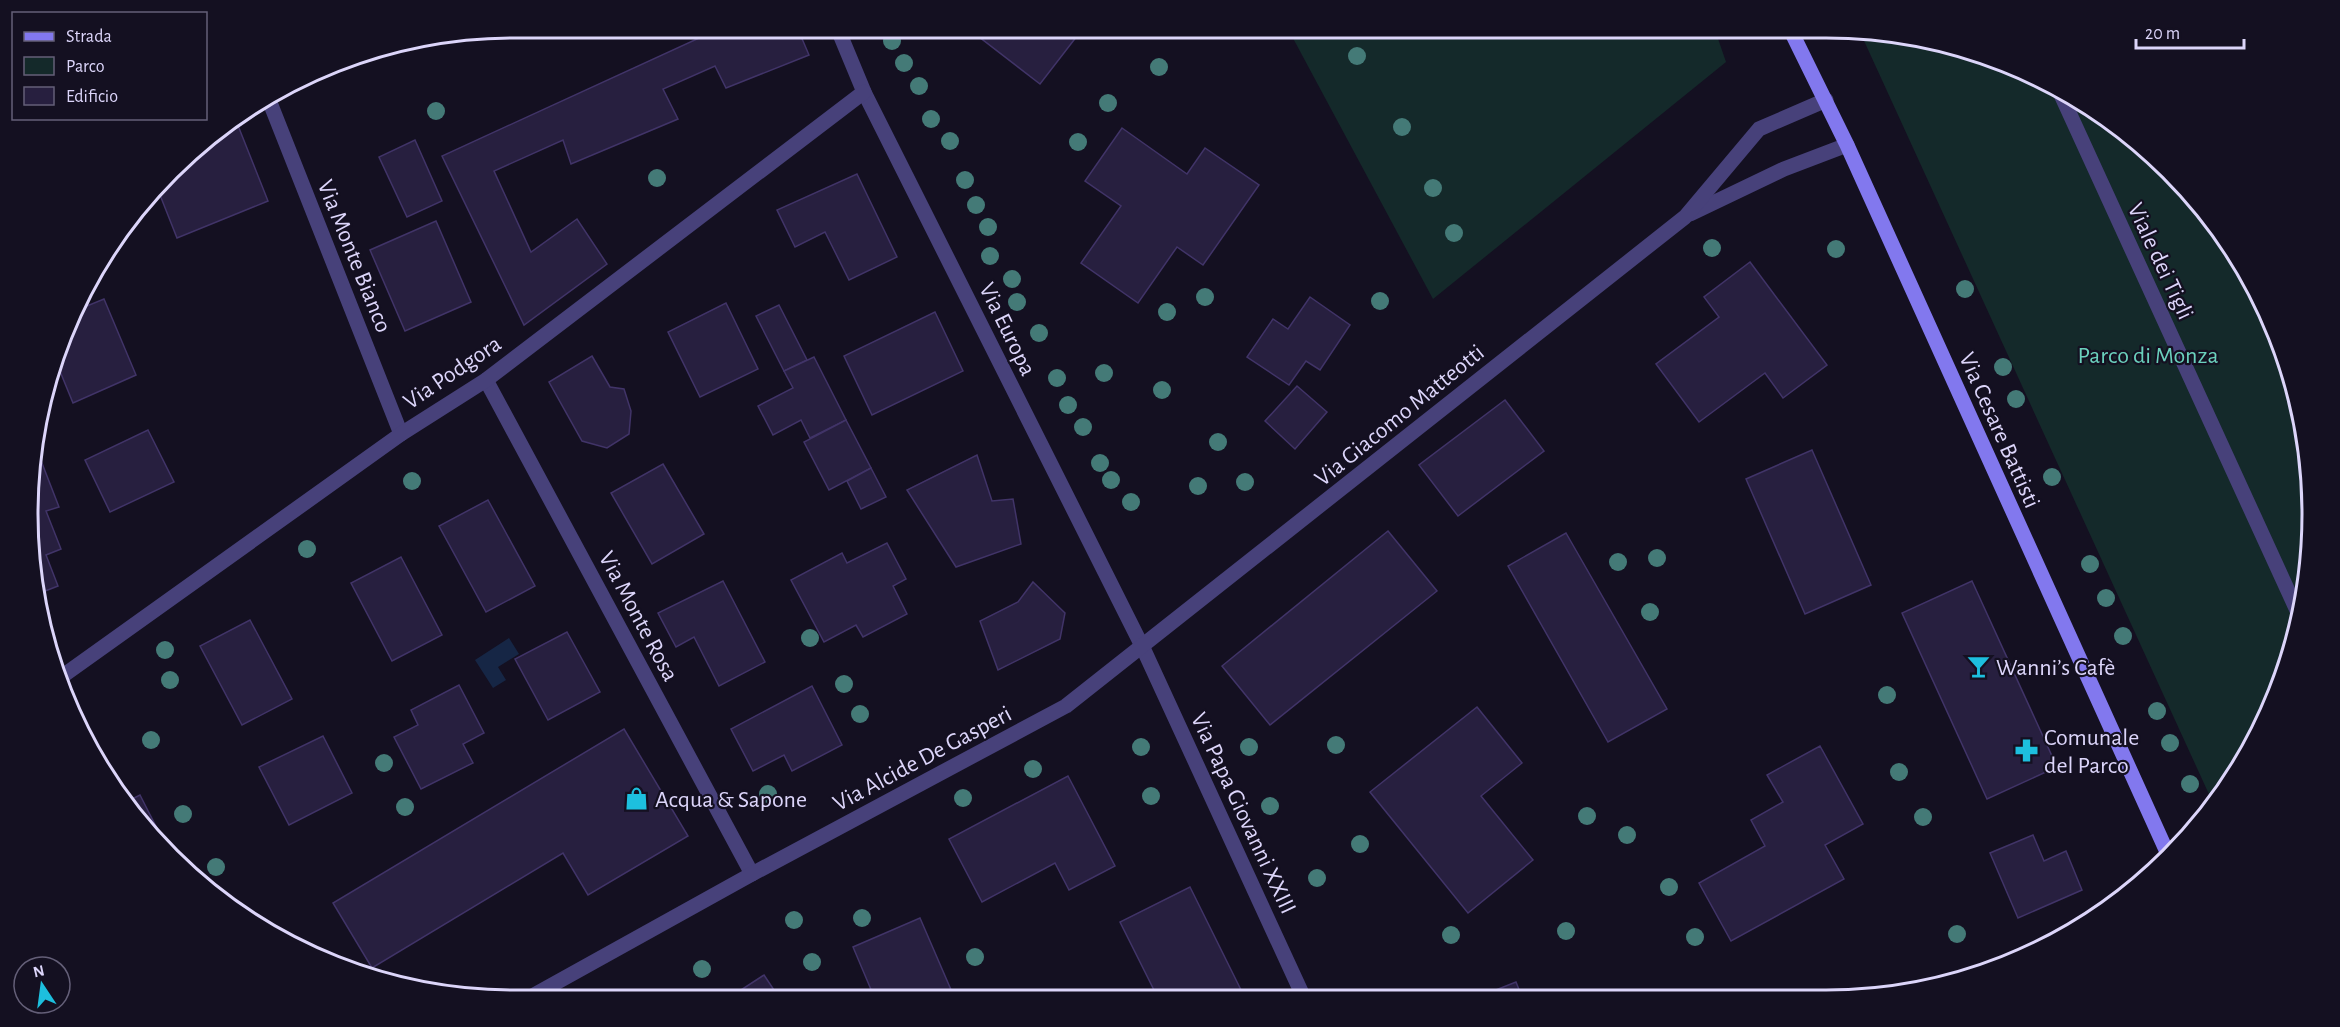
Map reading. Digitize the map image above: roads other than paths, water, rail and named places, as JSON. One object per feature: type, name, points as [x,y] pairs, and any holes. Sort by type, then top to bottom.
[{"type":"main road","name":"Via Cesare Battisti","points":[[1795,38],[1847,145],[2165,848]]},
{"type":"street","name":"Via Europa","points":[[842,38],[864,92],[1143,648]]},
{"type":"street","name":"Via Podgora","points":[[66,674],[401,434],[486,380],[864,92]]},
{"type":"street","name":"Via Giacomo Matteotti","points":[[1143,648],[1685,217],[1759,129],[1826,100]]},
{"type":"street","name":"Viale dei Tigli","points":[[2063,101],[2294,603]]},
{"type":"street","name":"Via Monte Bianco","points":[[271,104],[401,434]]},
{"type":"street","name":"Via Giacomo Matteotti","points":[[1685,217],[1784,169],[1847,145]]},
{"type":"street","name":"Via Monte Rosa","points":[[486,380],[752,874]]},
{"type":"street","name":"Via Alcide De Gasperi","points":[[543,990],[752,874],[1066,706],[1143,648]]},
{"type":"street","name":"Via Papa Giovanni XXIII","points":[[1143,648],[1300,990]]},
{"type":"water","points":[[509,638],[519,654],[498,667],[506,680],[493,688],[475,660]]},
{"type":"place","name":"Wanni’s Cafè","points":[[1978,667]]},
{"type":"place","name":"Comunale del Parco","points":[[2026,751]]},
{"type":"place","name":"Acqua & Sapone","points":[[637,799]]},
{"type":"park label","name":"Parco di Monza","points":[[2148,355]]}]
